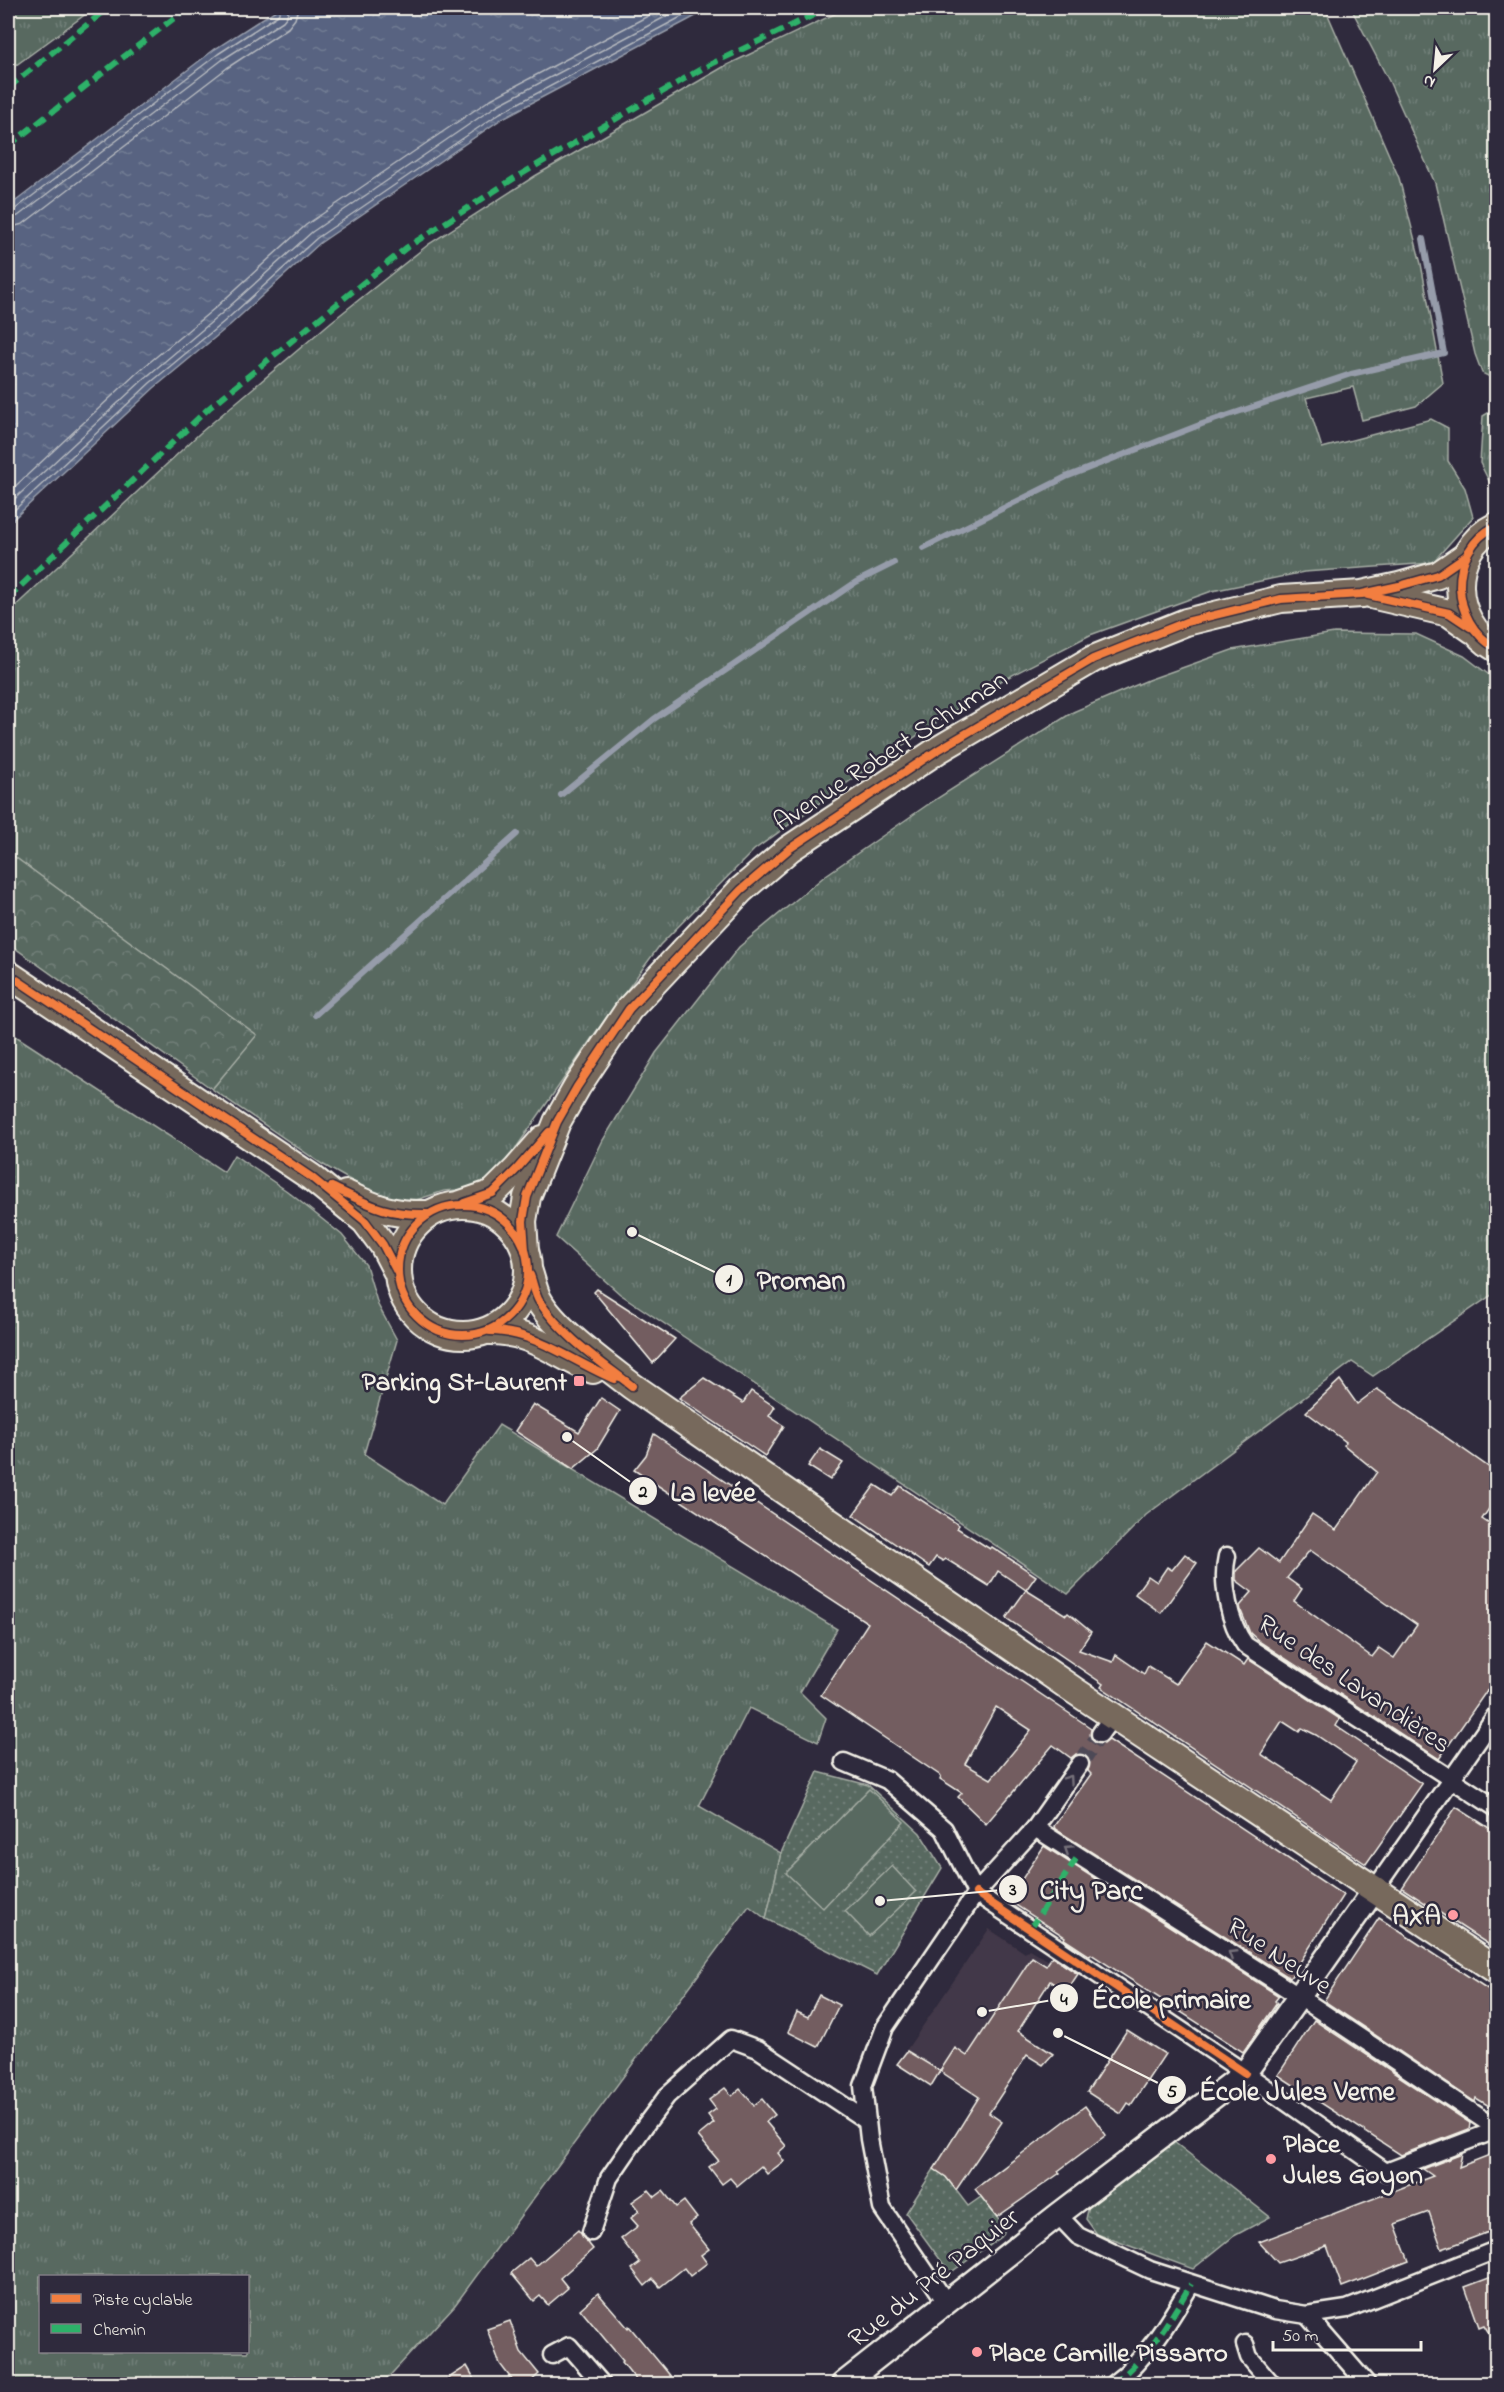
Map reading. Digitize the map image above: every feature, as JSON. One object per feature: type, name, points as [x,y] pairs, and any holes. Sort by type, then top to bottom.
[{"type":"main road","name":"Avenue Robert Schuman","points":[[527,1261],[523,1221],[527,1197],[557,1122],[577,1088],[630,1009],[741,890],[789,849],[938,750],[1093,659],[1186,622],[1281,599],[1362,594],[1438,575],[1467,555],[1478,540],[1497,526]]},
{"type":"main road","points":[[1467,555],[1460,574],[1459,594],[1464,613],[1473,630]]},
{"type":"main road","name":"Avenue Robert Schuman","points":[[1362,594],[1449,613],[1473,630],[1487,644],[1497,648]]},
{"type":"main road","points":[[8,974],[311,1177],[365,1221],[383,1245],[397,1272],[400,1290],[409,1308],[422,1322],[437,1331],[454,1336],[506,1331],[537,1340],[587,1367],[632,1386]]},
{"type":"main road","name":"Avenue Robert Schuman","points":[[458,1205],[493,1193],[557,1122]]},
{"type":"main road","points":[[311,1177],[379,1210],[406,1215],[428,1214]]},
{"type":"main road","points":[[397,1272],[407,1236],[428,1214],[458,1205],[488,1210],[501,1217],[516,1231],[539,1300],[560,1326],[581,1346],[632,1386],[1106,1725],[1375,1889],[1497,1970]]},
{"type":"main road","points":[[490,1331],[505,1321],[518,1306],[525,1290],[527,1261]]},
{"type":"street","name":"Rue des Lavandières","points":[[1227,1556],[1224,1569],[1231,1616],[1235,1631],[1245,1645],[1497,1808]]},
{"type":"street","points":[[1497,1715],[1245,2073],[1058,2215],[1078,2236],[1150,2270],[1275,2310],[1307,2315],[1347,2308],[1497,2250]]},
{"type":"street","points":[[844,1762],[887,1780],[944,1829],[976,1893],[1245,2073],[1386,2172],[1497,2129]]},
{"type":"street","points":[[946,2302],[882,2208],[863,2086],[885,2027],[976,1893],[1035,1828],[1080,1764]]},
{"type":"street","name":"Rue Neuve","points":[[1035,1828],[1299,1997],[1497,2129]]},
{"type":"street","points":[[591,2232],[609,2178],[646,2124],[673,2090],[731,2039],[758,2049],[867,2121]]},
{"type":"street","name":"Rue du Pré Paquier","points":[[843,2385],[1058,2215]]},
{"type":"street","points":[[1113,2385],[1129,2373],[1162,2330],[1191,2284]]},
{"type":"street","points":[[1307,2315],[1367,2385]]},
{"type":"street","points":[[1245,2344],[1249,2357],[1272,2385]]},
{"type":"street","points":[[552,2355],[569,2346],[602,2385]]},
{"type":"shaded area","points":[[989,1929],[1025,1953],[1029,1949],[1049,1961],[1010,2042],[1025,2058],[993,2106],[940,2072],[931,2086],[897,2064]]},
{"type":"green space","points":[[8,8],[94,8],[8,71]]},
{"type":"green space","points":[[847,8],[1325,8],[1399,178],[1421,264],[1443,383],[1416,406],[1362,420],[1353,387],[1306,398],[1322,448],[1431,419],[1448,428],[1448,461],[1465,488],[1473,517],[1432,563],[1304,572],[1212,591],[1090,635],[993,685],[861,773],[754,850],[660,945],[596,1032],[498,1174],[470,1189],[444,1191],[413,1201],[387,1201],[322,1164],[212,1089],[256,1035],[8,852],[8,613],[200,433],[331,322],[429,244],[535,176],[725,66]]},
{"type":"green space","points":[[1351,8],[1496,8],[1496,380],[1482,373],[1475,354],[1435,183],[1389,81]]},
{"type":"green space","points":[[1496,408],[1496,495],[1480,463],[1483,416]]},
{"type":"green space","points":[[1334,633],[1416,634],[1464,656],[1496,680],[1496,1292],[1373,1376],[1352,1362],[1146,1515],[1068,1594],[620,1294],[556,1237],[603,1140],[656,1053],[739,947],[826,875],[930,803],[1073,712],[1148,680],[1232,650]]},
{"type":"green space","points":[[8,852],[257,1035],[212,1089],[8,943]]},
{"type":"green space","points":[[8,1031],[224,1172],[234,1155],[287,1191],[342,1235],[366,1265],[378,1305],[397,1340],[364,1454],[442,1505],[499,1425],[837,1629],[800,1692],[826,1718],[818,1742],[749,1708],[699,1806],[781,1853],[766,1919],[749,1906],[455,2305],[382,2384],[8,2384]]},
{"type":"green space","points":[[818,1772],[868,1785],[920,1833],[942,1868],[877,1975],[766,1919],[781,1853]]},
{"type":"green space","points":[[869,1789],[904,1822],[823,1908],[786,1873]]},
{"type":"green space","points":[[892,1866],[916,1892],[869,1936],[845,1911]]},
{"type":"green space","points":[[1174,2142],[1270,2217],[1234,2236],[1193,2269],[1097,2234],[1086,2219],[1090,2201]]},
{"type":"green space","points":[[934,2169],[946,2177],[968,2206],[981,2197],[1005,2228],[1003,2235],[950,2273],[906,2213]]},
{"type":"water","points":[[279,8],[711,8],[503,118],[320,243],[230,325],[154,388],[8,524],[8,207],[215,49]]},
{"type":"building","points":[[597,1289],[675,1339],[653,1363],[594,1292]]},
{"type":"building","points":[[704,1378],[743,1403],[751,1391],[775,1407],[769,1416],[784,1426],[765,1456],[679,1398]]},
{"type":"building","points":[[1340,1380],[1357,1404],[1377,1389],[1497,1473],[1497,1497],[1482,1519],[1497,1529],[1497,1676],[1439,1759],[1260,1642],[1250,1633],[1241,1611],[1240,1606],[1252,1592],[1236,1580],[1236,1571],[1259,1548],[1279,1563],[1312,1514],[1336,1530],[1377,1472],[1344,1445],[1346,1442],[1306,1412]],"holes":[[[1310,1550],[1417,1625],[1394,1658],[1379,1648],[1372,1657],[1294,1601],[1302,1589],[1287,1578]]]},
{"type":"building","points":[[601,1398],[620,1411],[597,1449],[573,1469],[515,1431],[533,1404],[579,1432]]},
{"type":"building","points":[[654,1434],[1091,1728],[1090,1738],[1094,1743],[1104,1744],[1109,1740],[1343,1895],[1290,1978],[1055,1829],[1054,1826],[1091,1774],[1088,1771],[1090,1760],[1086,1755],[1076,1754],[1071,1758],[1053,1745],[986,1824],[958,1797],[962,1793],[940,1779],[941,1776],[821,1695],[868,1623],[634,1470],[646,1455]],"holes":[[[996,1707],[1031,1730],[991,1779],[965,1764]]]},
{"type":"building","points":[[820,1449],[843,1463],[830,1480],[808,1466]]},
{"type":"building","points":[[875,1485],[892,1496],[900,1486],[959,1525],[957,1528],[990,1549],[992,1547],[1036,1576],[1026,1590],[998,1571],[989,1586],[946,1559],[943,1561],[936,1557],[929,1567],[853,1515]]},
{"type":"building","points":[[1185,1554],[1197,1563],[1161,1613],[1135,1594],[1148,1576],[1157,1582],[1167,1567],[1172,1570]]},
{"type":"building","points":[[1026,1590],[1066,1615],[1068,1613],[1091,1632],[1079,1650],[1113,1662],[1116,1655],[1144,1674],[1148,1666],[1176,1684],[1207,1641],[1244,1665],[1248,1659],[1340,1719],[1336,1726],[1422,1784],[1366,1864],[1101,1687],[1103,1684],[1006,1618]],"holes":[[[1282,1721],[1299,1732],[1302,1728],[1316,1735],[1356,1762],[1331,1800],[1261,1754]]]},
{"type":"building","points":[[1456,1807],[1497,1833],[1497,1950],[1402,1888]]},
{"type":"building","points":[[1044,1846],[1279,1996],[1275,2001],[1277,2003],[1243,2052],[1091,1954],[1090,1956],[1008,1900]]},
{"type":"building","points":[[1379,1918],[1497,1995],[1497,2111],[1476,2098],[1475,2102],[1326,2002],[1325,1999]]},
{"type":"building","points":[[1032,1957],[1046,1966],[1052,1957],[1078,1974],[1066,1992],[1050,1981],[1018,2031],[1053,2054],[1043,2065],[1027,2055],[989,2113],[1002,2122],[956,2190],[946,2177],[934,2169],[979,2097],[940,2071],[955,2048],[967,2056]]},
{"type":"building","points":[[819,1995],[839,2005],[818,2047],[788,2032],[797,2012],[808,2017]]},
{"type":"building","points":[[1314,2020],[1470,2123],[1469,2129],[1401,2155],[1278,2075]]},
{"type":"building","points":[[1127,2030],[1165,2054],[1131,2105],[1128,2103],[1121,2114],[1087,2092]]},
{"type":"building","points":[[907,2051],[940,2071],[931,2086],[897,2064]]},
{"type":"building","points":[[725,2088],[732,2096],[740,2089],[754,2105],[762,2099],[775,2115],[766,2122],[786,2146],[778,2153],[784,2161],[767,2174],[761,2166],[737,2186],[730,2178],[722,2184],[709,2167],[718,2160],[698,2136],[714,2123],[708,2115],[716,2109],[709,2100]]},
{"type":"building","points":[[1085,2106],[1106,2135],[1058,2171],[1060,2173],[997,2217],[975,2189]]},
{"type":"building","points":[[1497,2152],[1497,2229],[1442,2249],[1429,2212],[1395,2224],[1409,2261],[1342,2287],[1327,2246],[1278,2263],[1259,2242],[1433,2176],[1423,2169],[1462,2154],[1459,2167]]},
{"type":"building","points":[[649,2190],[655,2197],[663,2191],[676,2207],[684,2201],[697,2218],[689,2224],[709,2249],[701,2255],[707,2263],[690,2276],[684,2268],[660,2287],[653,2279],[645,2286],[632,2269],[640,2263],[621,2239],[638,2226],[631,2218],[639,2211],[632,2202]]},
{"type":"building","points":[[578,2230],[593,2249],[560,2278],[568,2288],[548,2305],[540,2296],[534,2301],[511,2273],[529,2258],[536,2266]]},
{"type":"building","points":[[1497,2275],[1497,2346],[1484,2325],[1479,2327],[1465,2287]]},
{"type":"building","points":[[598,2293],[678,2385],[640,2385],[580,2309]]},
{"type":"building","points":[[510,2321],[521,2352],[539,2374],[527,2385],[516,2385],[500,2364],[487,2329]]},
{"type":"building","points":[[467,2366],[478,2385],[438,2385]]},
{"type":"waterway","points":[[923,548],[1066,477],[1202,424],[1351,374],[1444,353],[1423,239]]},
{"type":"waterway","points":[[561,795],[654,719],[856,582],[894,563]]},
{"type":"waterway","points":[[315,1015],[517,834]]},
{"type":"tunnel","points":[[1080,1764],[1100,1734]]},
{"type":"marked path","points":[[8,88],[108,8]]},
{"type":"marked path","points":[[8,146],[187,8]]},
{"type":"marked path","points":[[8,598],[209,408],[406,248],[513,179],[703,68],[828,8]]},
{"type":"marked path","points":[[1030,1929],[1078,1856]]},
{"type":"marked path","points":[[1113,2384],[1147,2351],[1191,2284]]},
{"type":"cycle path","points":[[1496,526],[1480,537],[1468,552],[1462,569],[1460,587],[1463,605],[1470,622],[1481,637],[1496,648]]},
{"type":"cycle path","points":[[525,1250],[523,1221],[527,1197],[557,1122],[577,1087],[629,1009],[741,890],[789,849],[938,750],[1093,659],[1186,622],[1281,599],[1362,594],[1399,586],[1438,575],[1467,555]]},
{"type":"cycle path","points":[[1368,595],[1449,613],[1470,627]]},
{"type":"cycle path","points":[[8,974],[311,1177],[365,1221],[383,1245],[397,1272]]},
{"type":"cycle path","points":[[464,1203],[493,1193],[549,1132]]},
{"type":"cycle path","points":[[332,1187],[378,1208],[400,1213],[428,1214]]},
{"type":"cycle path","points":[[463,1205],[488,1210],[509,1224],[523,1245],[528,1270],[523,1295],[509,1316],[488,1330],[463,1335],[438,1330],[417,1316],[403,1295],[398,1270],[403,1245],[417,1224],[438,1210],[463,1205]]},
{"type":"cycle path","points":[[530,1275],[539,1301],[559,1326],[632,1386]]},
{"type":"cycle path","points":[[490,1331],[523,1336],[614,1379]]},
{"type":"cycle path","points":[[976,1893],[1245,2073]]},
{"type":"place","name":"Proman","points":[[632,1232]]},
{"type":"place","name":"Parking St-Laurent","points":[[579,1381]]},
{"type":"place","name":"La levée","points":[[567,1437]]},
{"type":"place","name":"City Parc","points":[[880,1901]]},
{"type":"place","name":"AXA","points":[[1453,1915]]},
{"type":"place","name":"École primaire","points":[[982,2012]]},
{"type":"place","name":"École Jules Verne","points":[[1058,2033]]},
{"type":"place","name":"Place Jules Goyon","points":[[1271,2159]]},
{"type":"place","name":"Place Camille Pissarro","points":[[977,2352]]}]
